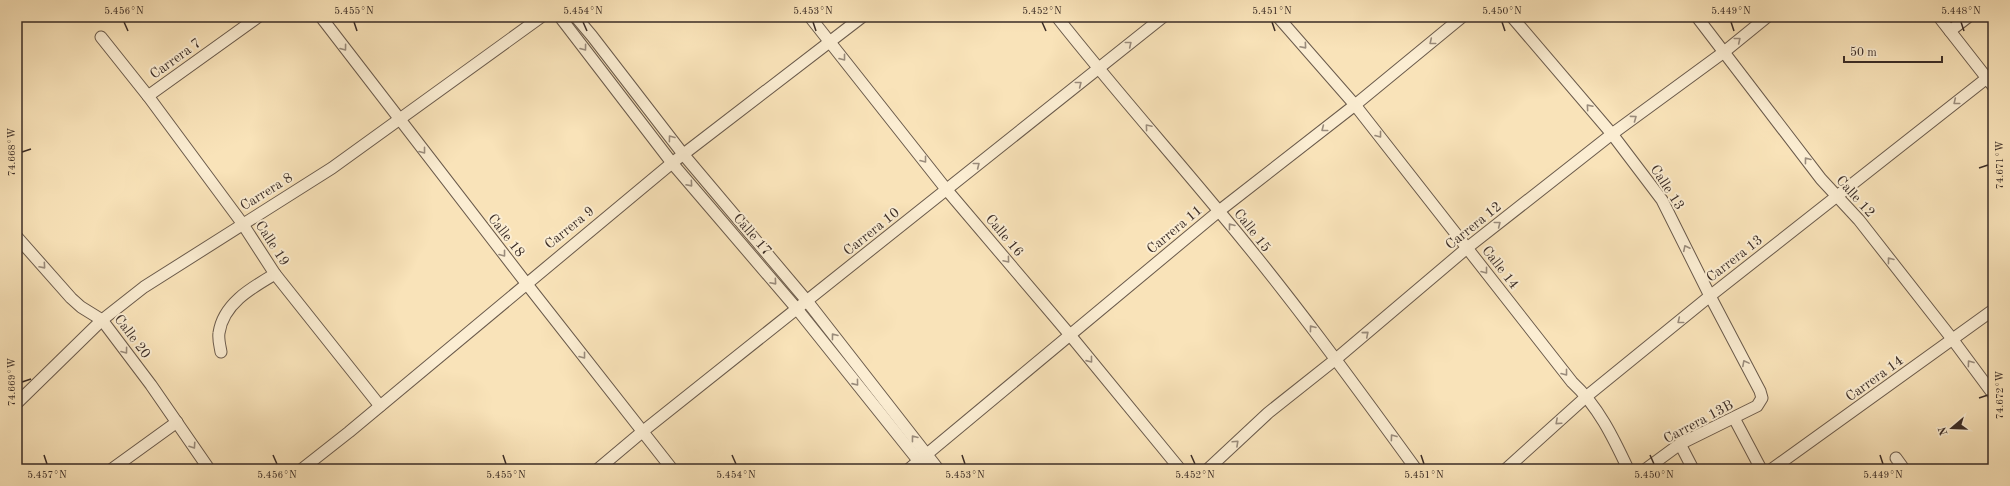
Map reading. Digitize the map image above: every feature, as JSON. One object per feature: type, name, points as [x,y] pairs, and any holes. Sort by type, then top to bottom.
[{"type":"street","name":"Carrera 7","points":[[148,96],[258,17]]},
{"type":"street","name":"Calle 18","points":[[321,17],[399,120],[672,469]]},
{"type":"street","name":"Carrera 8","points":[[17,403],[102,320],[144,287],[332,168],[542,17]]},
{"type":"street","name":"Calle 17","points":[[560,17],[672,163],[797,309],[923,462],[938,469]]},
{"type":"street","name":"Calle 17","points":[[576,17],[683,154],[807,301],[923,462]]},
{"type":"street","name":"Calle 16","points":[[810,17],[946,189],[1070,335],[1180,469]]},
{"type":"street","name":"Carrera 9","points":[[302,469],[683,154],[862,17]]},
{"type":"street","name":"Calle 15","points":[[1057,17],[1098,69],[1219,211],[1336,359],[1416,469]]},
{"type":"street","name":"Carrera 10","points":[[598,469],[642,432],[1163,17]]},
{"type":"street","name":"Calle 14","points":[[1278,17],[1355,105],[1572,382],[1587,396],[1607,426],[1628,469]]},
{"type":"street","name":"Carrera 11","points":[[909,469],[923,462],[1070,335],[1219,211],[1355,105],[1462,17]]},
{"type":"street","name":"Calle 13","points":[[1512,17],[1612,134],[1662,200],[1760,391],[1762,398]]},
{"type":"street","name":"Calle 12","points":[[1697,17],[1821,179],[1859,220],[1953,340],[1993,394]]},
{"type":"street","name":"Carrera 12","points":[[1208,469],[1268,413],[1336,359],[1467,248],[1612,134],[1724,52],[1767,17]]},
{"type":"street","points":[[1939,17],[1990,82]]},
{"type":"street","points":[[1950,31],[1968,17]]},
{"type":"street","name":"Calle 19","points":[[101,37],[148,96],[242,224],[274,274],[380,406]]},
{"type":"street","name":"Carrera 13","points":[[1506,469],[1587,396],[1710,296],[1837,197],[1990,82]]},
{"type":"street","name":"Calle 20","points":[[17,237],[80,307],[102,320],[177,422],[209,469]]},
{"type":"street","points":[[221,352],[218,334],[224,317],[237,300],[253,287],[274,274]]},
{"type":"street","name":"Carrera 14","points":[[1772,469],[1993,310]]},
{"type":"street","name":"Carrera 13B","points":[[1646,469],[1680,444],[1757,406],[1762,398]]},
{"type":"street","points":[[1734,418],[1761,469]]},
{"type":"street","points":[[112,469],[177,422]]},
{"type":"street","points":[[1680,444],[1693,469]]},
{"type":"street","points":[[1896,458],[1904,469]]}]
